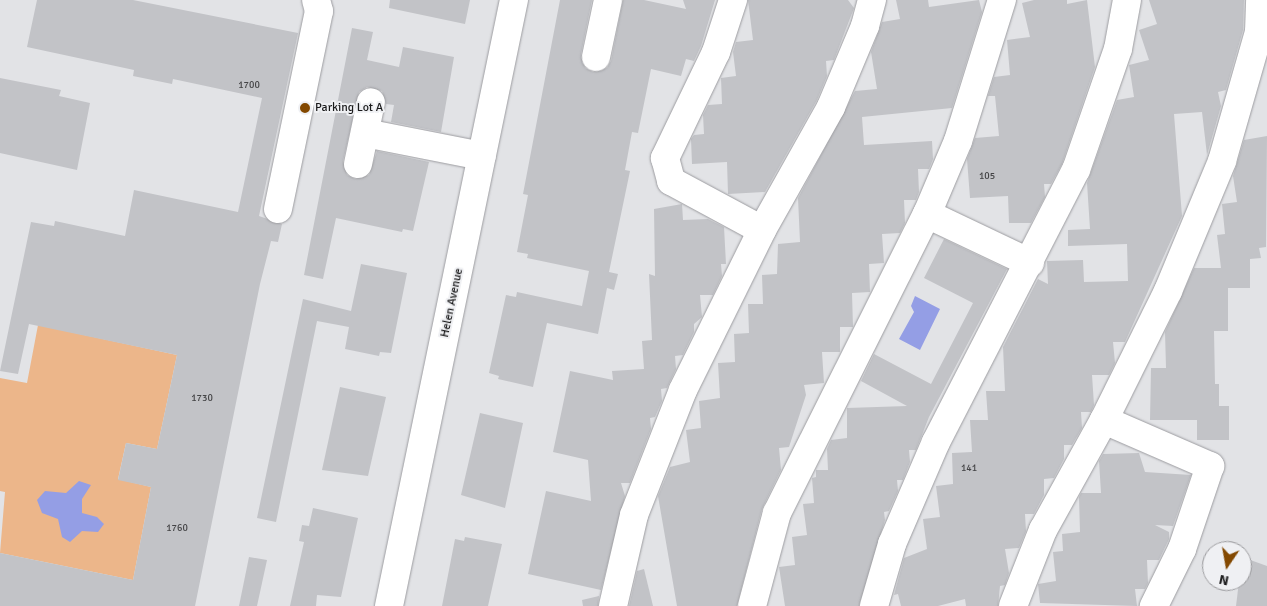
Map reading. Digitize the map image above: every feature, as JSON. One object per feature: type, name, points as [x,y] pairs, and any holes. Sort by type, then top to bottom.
[{"type":"street","points":[[278,209],[319,11],[316,0]]},
{"type":"street","name":"Helen Avenue","points":[[389,606],[514,0]]},
{"type":"street","points":[[596,58],[608,0]]},
{"type":"street","points":[[733,0],[716,52],[665,158],[671,181],[762,230]]},
{"type":"street","points":[[613,606],[634,515],[683,390],[762,230],[830,107],[865,26],[872,0]]},
{"type":"street","points":[[752,606],[777,513],[927,214],[961,131],[1002,0]]},
{"type":"street","points":[[874,606],[892,544],[936,442],[1030,263],[1076,170],[1118,49],[1127,0]]},
{"type":"street","points":[[1014,606],[1043,530],[1104,420],[1168,291],[1222,161],[1259,32],[1260,0]]},
{"type":"street","points":[[358,164],[371,102]]},
{"type":"street","points":[[365,133],[482,156]]},
{"type":"street","points":[[927,214],[1030,263]]},
{"type":"street","points":[[1104,420],[1210,466],[1182,549],[1154,606]]},
{"type":"shaded area","points":[[38,325],[177,355],[157,449],[126,443],[118,479],[151,487],[133,580],[0,553],[5,492],[0,491],[0,378],[27,383]]},
{"type":"water","points":[[915,296],[940,309],[920,350],[899,339],[914,312],[911,306]]},
{"type":"water","points":[[79,481],[91,485],[82,499],[82,513],[97,517],[104,524],[98,532],[82,531],[70,542],[62,537],[58,519],[42,513],[37,500],[45,491],[66,493]]},
{"type":"building","points":[[37,0],[133,0],[298,33],[259,216],[282,224],[278,242],[271,241],[260,284],[195,606],[0,606],[0,553],[133,580],[151,487],[118,480],[126,443],[157,449],[177,355],[29,324],[18,374],[0,371],[31,222],[54,226],[55,221],[125,236],[134,190],[238,212],[262,98],[173,79],[172,84],[133,76],[134,70],[27,47]]},
{"type":"building","points":[[390,0],[470,0],[465,24],[389,8]]},
{"type":"building","points":[[560,0],[592,0],[581,54],[585,68],[593,72],[607,68],[611,61],[623,0],[644,0],[686,9],[683,0],[715,0],[701,46],[694,61],[686,59],[681,76],[651,69],[638,133],[632,132],[625,170],[630,171],[609,272],[618,274],[614,290],[607,288],[598,334],[547,323],[533,387],[498,379],[499,376],[489,373],[506,295],[516,297],[517,292],[582,306],[589,271],[527,258],[528,254],[517,252],[528,195],[523,194]]},
{"type":"building","points":[[748,0],[848,0],[854,8],[834,60],[826,61],[827,76],[817,100],[765,192],[728,194],[727,162],[692,164],[691,139],[694,135],[704,134],[703,115],[708,105],[722,104],[721,78],[736,76],[733,52],[736,42],[753,40]]},
{"type":"building","points":[[896,0],[928,0],[929,7],[979,0],[982,12],[952,108],[862,117],[864,145],[932,141],[933,159],[929,169],[918,169],[919,192],[916,200],[904,200],[905,223],[900,233],[882,234],[884,263],[869,264],[870,292],[852,293],[853,327],[840,327],[840,352],[822,352],[824,383],[804,385],[806,395],[789,447],[779,448],[781,470],[762,509],[737,606],[677,606],[658,496],[670,467],[690,462],[686,430],[701,428],[699,401],[720,398],[718,363],[735,362],[734,334],[749,333],[748,304],[763,304],[762,275],[777,274],[778,244],[800,242],[798,198],[855,91],[877,89],[871,52],[882,22],[900,19]]},
{"type":"building","points":[[1034,0],[1067,0],[1067,4],[1087,0],[1095,67],[1062,164],[1051,184],[1044,184],[1045,197],[1031,223],[1009,223],[1008,196],[970,198],[967,159],[975,138],[999,136],[995,96],[988,96],[994,77],[1010,75],[1007,40],[1030,37],[1022,3]]},
{"type":"building","points":[[1149,0],[1244,0],[1243,30],[1226,90],[1218,92],[1221,106],[1207,155],[1202,112],[1174,114],[1182,216],[1125,342],[1113,342],[1115,363],[1109,375],[1092,375],[1094,405],[1091,412],[1081,412],[1082,428],[1072,445],[1064,445],[1064,459],[1054,478],[1044,479],[1044,495],[1034,514],[1025,514],[1026,531],[1019,548],[1005,549],[1009,573],[1005,585],[1000,586],[998,606],[966,606],[965,599],[938,606],[901,606],[898,594],[894,595],[904,558],[927,549],[923,519],[940,517],[936,486],[953,484],[952,453],[972,452],[970,420],[988,420],[986,391],[1005,391],[1003,347],[1038,279],[1048,284],[1047,261],[1083,260],[1084,282],[1128,281],[1127,244],[1068,246],[1068,230],[1090,229],[1087,183],[1117,100],[1134,97],[1129,65],[1149,60],[1139,30],[1157,24]]},
{"type":"building","points":[[352,28],[373,32],[367,60],[399,67],[403,47],[454,57],[441,132],[391,122],[394,105],[386,104],[382,91],[367,87],[359,92],[343,161],[347,175],[355,179],[369,175],[377,151],[429,162],[413,231],[403,229],[402,232],[336,218],[323,279],[304,275]]},
{"type":"building","points":[[0,78],[61,90],[59,96],[90,103],[77,170],[0,153]]},
{"type":"building","points":[[1267,136],[1266,247],[1259,248],[1261,258],[1250,259],[1250,288],[1228,288],[1228,331],[1214,331],[1215,384],[1219,384],[1219,406],[1229,406],[1229,440],[1197,440],[1197,420],[1150,420],[1151,368],[1166,368],[1165,332],[1194,268],[1221,268],[1217,235],[1225,234],[1222,204],[1237,202],[1233,176],[1244,140]]},
{"type":"building","points":[[682,204],[683,220],[708,219],[724,227],[726,264],[721,264],[722,276],[713,295],[700,295],[702,317],[694,324],[694,332],[683,355],[675,356],[676,369],[667,388],[661,389],[662,401],[655,417],[650,418],[651,429],[630,483],[621,483],[625,496],[601,590],[528,574],[546,491],[591,501],[588,460],[553,452],[570,371],[613,380],[612,371],[644,369],[642,341],[652,340],[649,274],[655,276],[654,209]]},
{"type":"building","points":[[944,239],[1007,269],[929,417],[916,450],[909,450],[910,462],[903,480],[897,480],[898,491],[889,511],[884,512],[885,520],[859,606],[785,606],[779,567],[795,565],[792,537],[807,535],[803,504],[814,503],[812,478],[816,477],[816,470],[828,470],[827,449],[831,440],[847,438],[847,408],[907,406],[861,381],[874,354],[931,384],[973,303],[924,278]]},
{"type":"building","points":[[361,264],[407,273],[391,353],[380,352],[379,356],[345,349],[349,327],[317,321],[276,522],[257,518],[303,299],[351,311]]},
{"type":"building","points":[[340,387],[386,397],[368,476],[322,470]]},
{"type":"building","points":[[480,413],[523,423],[505,508],[461,495]]},
{"type":"building","points":[[1139,453],[1145,472],[1191,475],[1173,526],[1155,525],[1169,532],[1169,539],[1159,560],[1147,560],[1148,583],[1145,589],[1135,589],[1137,606],[1040,603],[1038,584],[1056,581],[1053,552],[1063,551],[1062,534],[1080,532],[1079,497],[1081,493],[1101,493],[1099,461],[1103,454]]},
{"type":"building","points":[[313,508],[358,518],[341,597],[317,595],[316,606],[290,606],[304,542],[299,541],[302,525],[309,526]]},
{"type":"building","points":[[465,537],[502,544],[488,606],[442,606],[455,539],[464,541]]},
{"type":"building","points":[[249,557],[267,560],[257,606],[239,606]]},
{"type":"building","points":[[1252,561],[1267,566],[1267,606],[1236,606],[1238,591],[1252,591]]},
{"type":"building","points":[[644,569],[653,606],[629,606],[637,571]]},
{"type":"building","points":[[599,596],[598,606],[583,606],[582,600]]},
{"type":"place","name":"Parking Lot A","points":[[305,108]]}]
